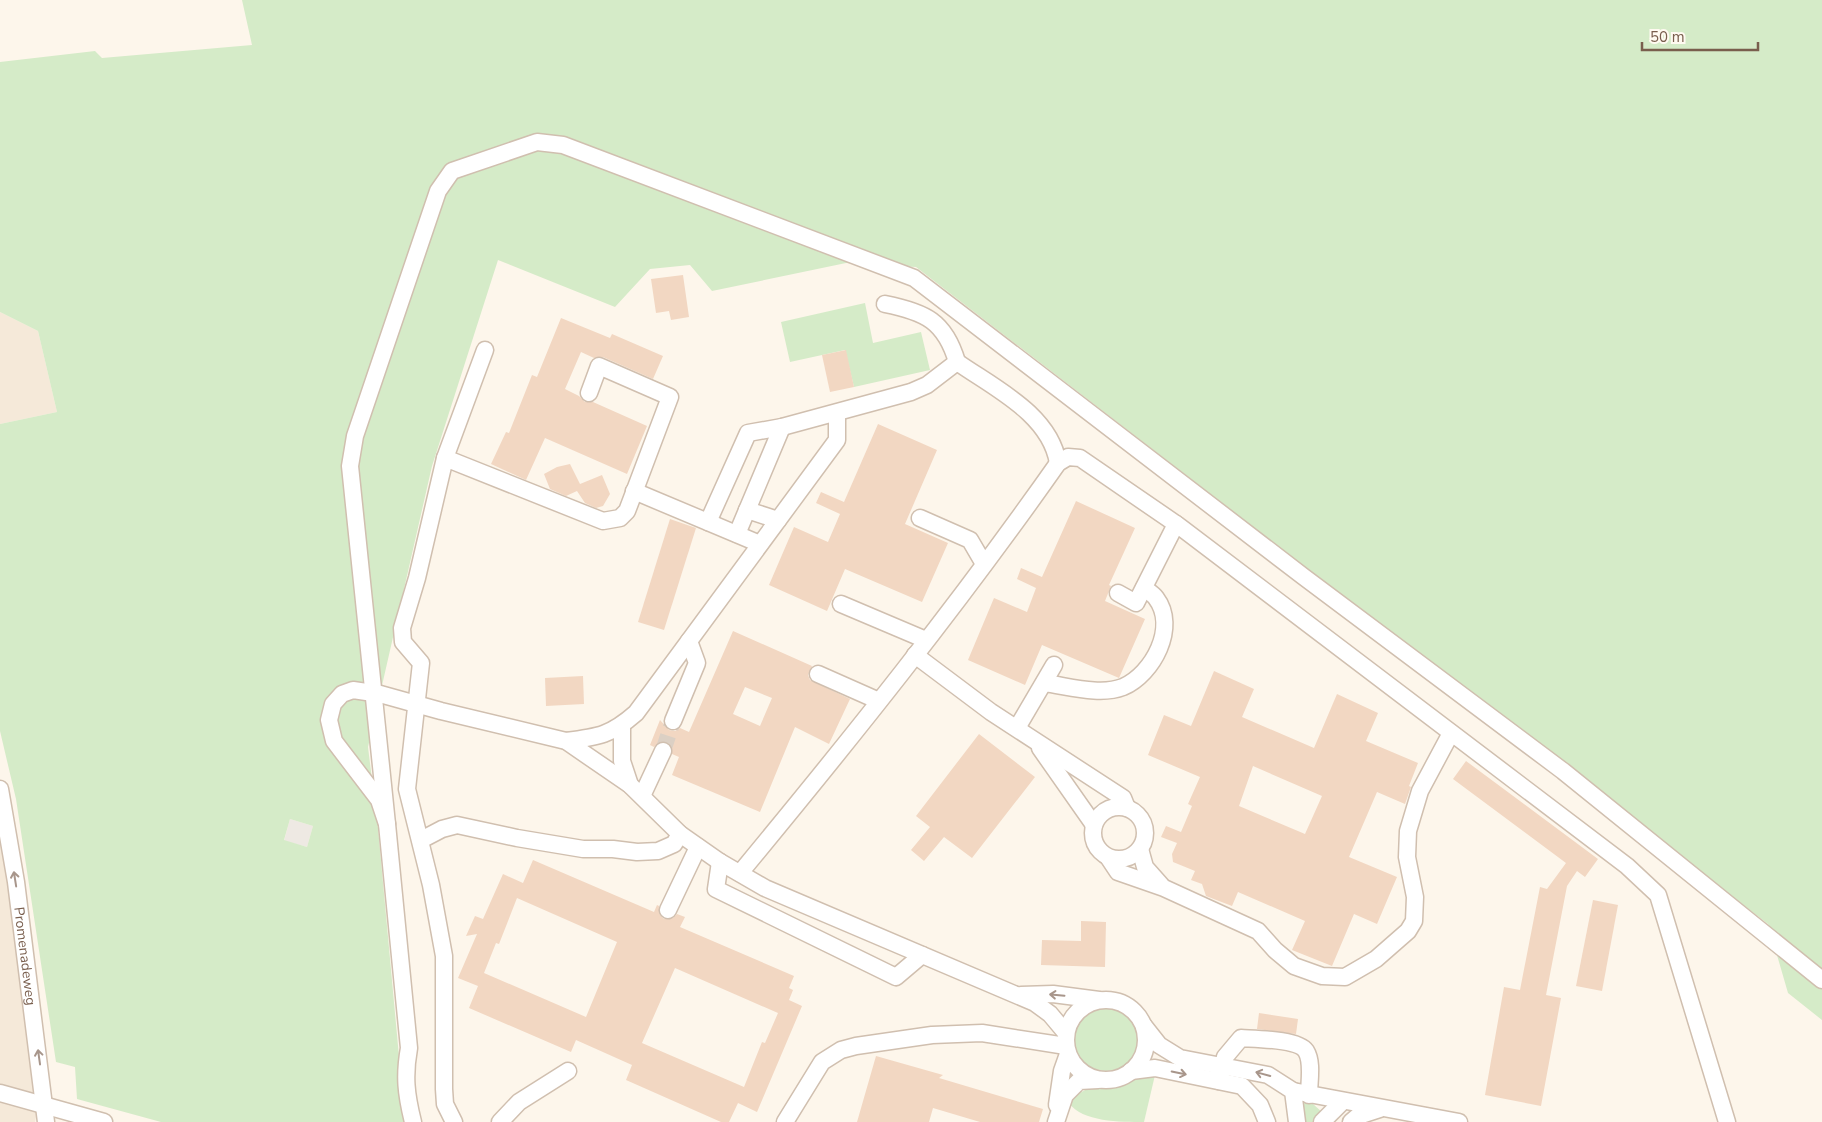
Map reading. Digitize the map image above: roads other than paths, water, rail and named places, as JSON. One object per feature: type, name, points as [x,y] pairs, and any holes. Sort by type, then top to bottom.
[{"type":"street","points":[[414,1122],[407,1098],[404,1072],[409,1048],[350,466],[356,436],[438,191],[452,171],[537,142],[563,145],[914,278],[1288,565],[1563,771],[1822,980]]},
{"type":"street","points":[[885,304],[923,316],[940,326],[952,344],[957,362],[1024,408],[1036,420],[1056,448],[1058,463]]},
{"type":"street","points":[[454,1122],[449,1114],[444,1096],[444,956],[421,840],[407,789],[421,663],[404,642],[402,628],[417,578],[445,458],[486,350]]},
{"type":"street","points":[[708,522],[748,433],[782,427],[911,392],[927,385],[957,362]]},
{"type":"street","points":[[445,458],[603,521],[620,518],[627,511],[670,397],[599,366],[589,392]]},
{"type":"street","points":[[387,824],[379,800],[334,741],[329,720],[333,704],[342,694],[353,690],[373,692],[416,704],[440,718],[566,741],[592,738],[616,730],[636,713],[837,440],[837,413]]},
{"type":"street","points":[[736,534],[782,427]]},
{"type":"street","points":[[740,873],[880,701],[1058,463],[1068,457],[1080,458],[1176,524],[1627,866],[1658,895],[1727,1122]]},
{"type":"street","points":[[634,491],[760,544]]},
{"type":"street","points":[[747,510],[778,520]]},
{"type":"street","points":[[920,518],[970,540],[984,564]]},
{"type":"street","points":[[1118,593],[1136,603],[1176,524]]},
{"type":"street","points":[[1044,683],[1105,691],[1123,687],[1136,679],[1151,664],[1162,642],[1165,625],[1156,598],[1144,588]]},
{"type":"street","points":[[841,604],[926,640]]},
{"type":"street","points":[[673,721],[697,663],[690,640]]},
{"type":"street","points":[[915,655],[992,712],[1123,798],[1127,808]]},
{"type":"street","points":[[1017,728],[1054,666]]},
{"type":"street","points":[[818,674],[880,701]]},
{"type":"street","points":[[622,725],[622,761],[630,785]]},
{"type":"street","points":[[1108,857],[1122,859],[1135,854],[1140,849],[1146,836],[1143,822],[1139,816],[1127,808],[1113,807],[1107,810],[1101,814],[1094,826],[1094,840],[1118,872],[1164,888],[1258,931],[1275,950],[1294,966],[1322,976],[1345,977],[1376,959],[1408,931],[1414,920],[1415,897],[1408,857],[1408,831],[1420,791],[1451,733]]},
{"type":"street","points":[[1034,740],[1094,826]]},
{"type":"street","points":[[566,741],[630,785],[680,834],[720,862],[765,888],[1035,1003],[1050,1014],[1081,1071],[1100,1080]]},
{"type":"street","points":[[642,796],[662,751]]},
{"type":"street","name":"Promenadeweg","points":[[1,796],[16,882],[46,1122]]},
{"type":"street","points":[[421,840],[442,829],[457,825],[517,838],[583,849],[613,849],[637,852],[658,851],[674,844],[680,834]]},
{"type":"street","points":[[668,910],[698,847]]},
{"type":"street","points":[[1140,849],[1145,867],[1164,888]]},
{"type":"street","points":[[720,862],[716,889],[896,977],[922,955]]},
{"type":"street","points":[[1015,995],[1053,994],[1112,1000],[1123,1003],[1139,1016],[1144,1026],[1159,1045],[1180,1058],[1221,1074],[1242,1086],[1260,1105],[1267,1122]]},
{"type":"street","points":[[1057,1118],[1056,1101],[1067,1044],[1077,1011],[1099,1000]]},
{"type":"street","points":[[1057,1118],[1065,1095],[1079,1081],[1122,1077],[1140,1062],[1145,1050],[1144,1026]]},
{"type":"street","points":[[785,1122],[822,1062],[842,1050],[856,1046],[932,1035],[982,1033],[1067,1044]]},
{"type":"street","points":[[1221,1074],[1225,1057],[1241,1038],[1298,1044],[1306,1052],[1310,1068],[1309,1095]]},
{"type":"street","points":[[1131,1071],[1155,1068],[1221,1074],[1268,1074],[1293,1091],[1309,1095],[1332,1111],[1382,1108],[1459,1122]]},
{"type":"street","points":[[500,1122],[520,1102],[568,1071]]},
{"type":"street","points":[[1293,1091],[1298,1122]]},
{"type":"street","points":[[0,1093],[104,1122]]},
{"type":"street","points":[[1351,1122],[1358,1116],[1382,1108]]},
{"type":"tunnel","points":[[663,751],[673,721]]}]
